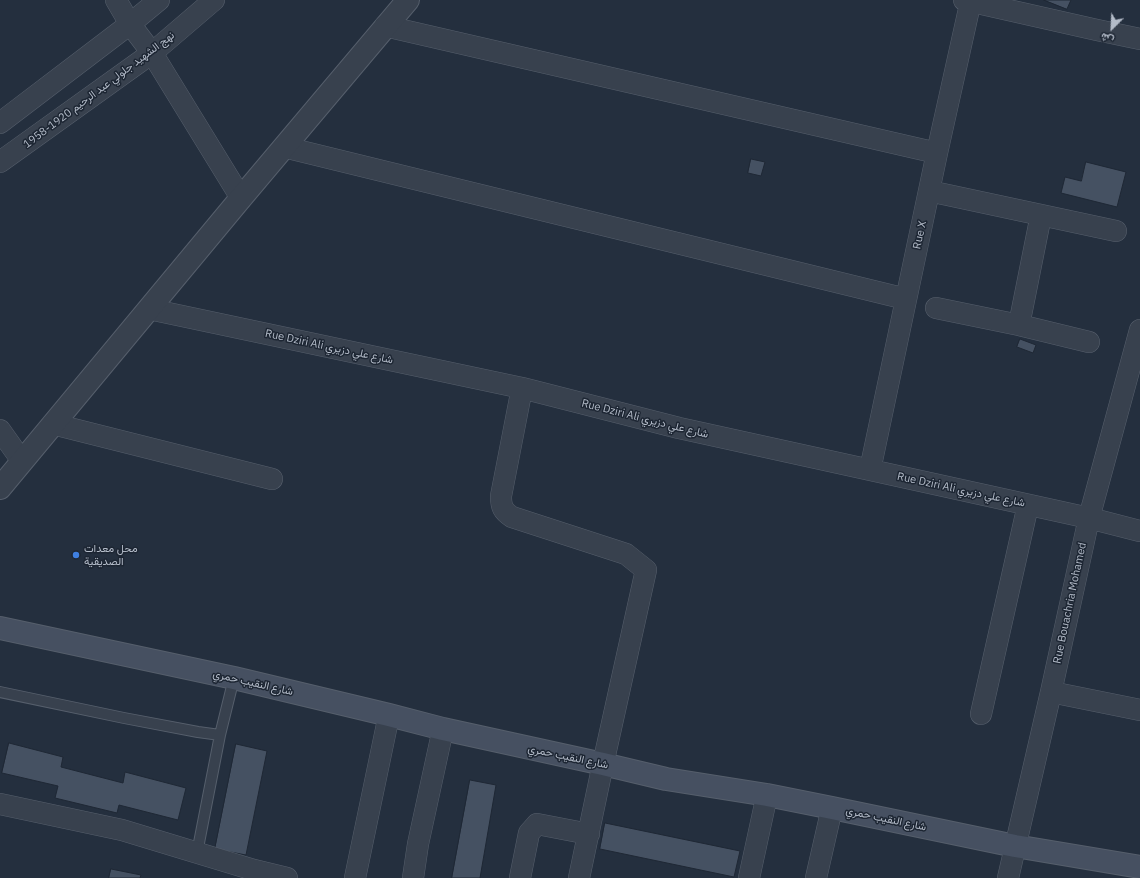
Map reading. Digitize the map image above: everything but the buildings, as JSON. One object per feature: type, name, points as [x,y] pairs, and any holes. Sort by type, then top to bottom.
[{"type":"main road","name":"شارع النقيب حمري","points":[[0,628],[234,678],[443,729],[666,779],[767,795],[1015,846],[1140,867]]},
{"type":"street","points":[[116,0],[130,24],[152,53],[241,198]]},
{"type":"street","points":[[22,147],[0,125],[159,0]]},
{"type":"street","name":"نهج الشهيد جلولي عبد الرحيم 1920-1958","points":[[0,162],[152,53],[214,0]]},
{"type":"street","points":[[0,488],[408,0]]},
{"type":"street","points":[[969,1],[1140,39]]},
{"type":"street","name":"Rue X","points":[[870,470],[969,1]]},
{"type":"street","points":[[385,26],[937,153]]},
{"type":"street","points":[[284,147],[906,299]]},
{"type":"street","points":[[929,191],[1116,231]]},
{"type":"street","points":[[1019,326],[1040,215]]},
{"type":"street","points":[[936,308],[1089,342]]},
{"type":"street","name":"Rue Dziri Ali شارع علي دزيري","points":[[149,309],[522,388],[680,428],[1028,504],[1140,531]]},
{"type":"street","name":"Rue Bouachria Mohamed","points":[[1008,878],[1051,692],[1088,518],[1140,330]]},
{"type":"street","points":[[522,388],[501,496],[501,505],[505,512],[512,517],[626,554],[646,570],[579,878]]},
{"type":"street","points":[[53,424],[272,479]]},
{"type":"street","points":[[0,430],[22,461]]},
{"type":"street","points":[[981,714],[1028,504]]},
{"type":"street","points":[[1051,692],[1140,710]]},
{"type":"street","points":[[355,878],[388,715]]},
{"type":"street","points":[[413,878],[418,844],[443,729]]},
{"type":"street","points":[[749,878],[767,795]]},
{"type":"street","points":[[0,804],[122,830],[287,878]]},
{"type":"street","points":[[816,878],[832,808]]},
{"type":"street","points":[[520,878],[529,833],[537,824],[589,834]]},
{"type":"lane","points":[[197,853],[220,734],[234,678]]},
{"type":"lane","points":[[0,692],[124,718],[198,732],[220,734]]},
{"type":"place","name":"محل معدات الصديقية","points":[[76,555]]}]
